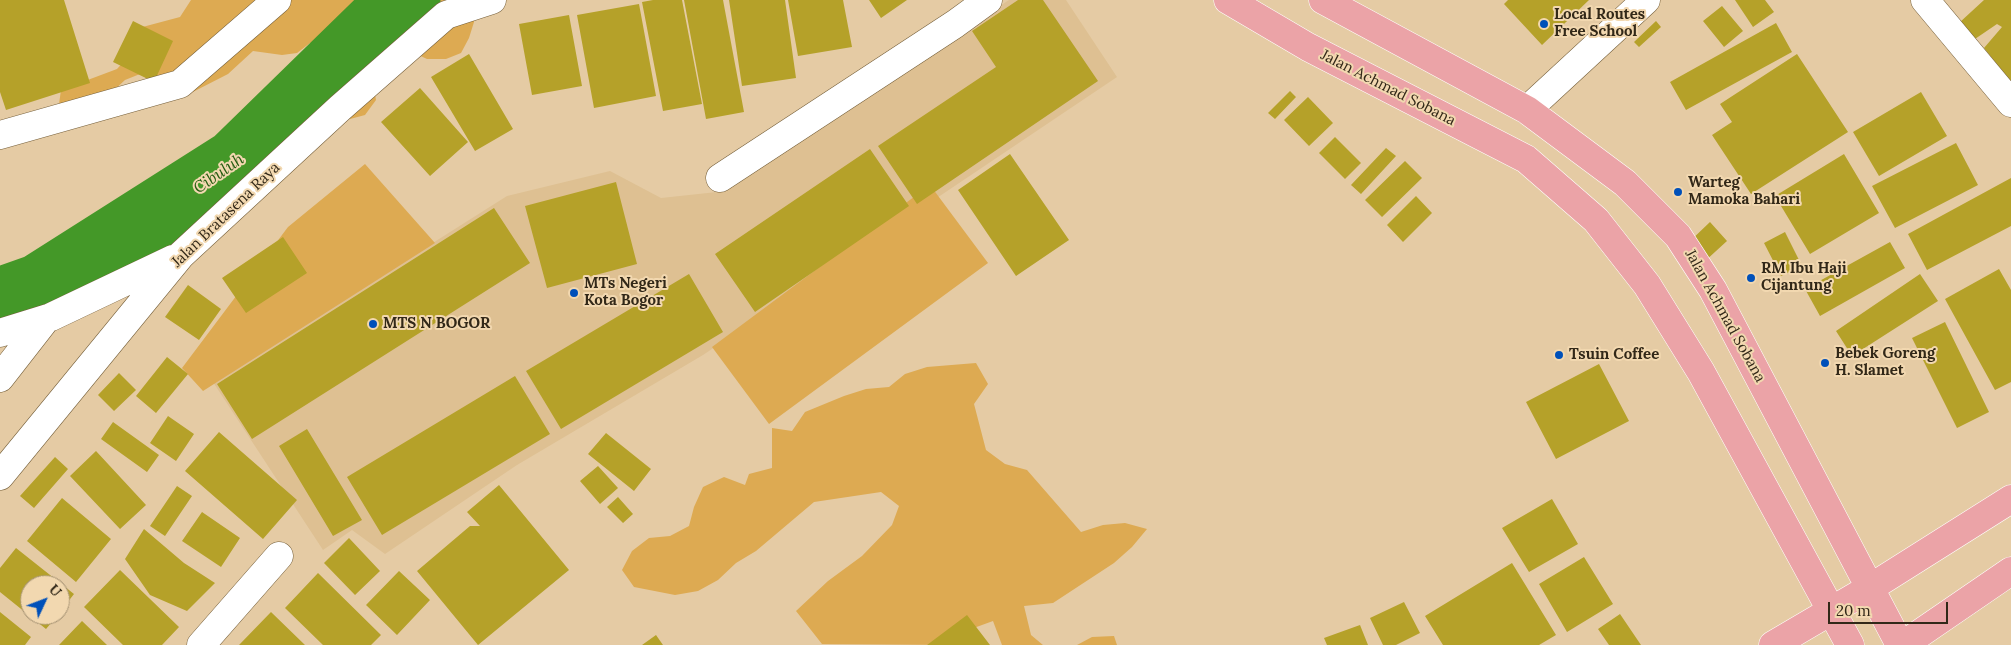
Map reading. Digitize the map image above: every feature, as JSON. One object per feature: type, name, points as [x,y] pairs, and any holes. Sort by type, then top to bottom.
[{"type":"main road","name":"Jalan Achmad Sobana","points":[[1228,0],[1308,47],[1526,159],[1596,220],[1647,285],[1701,372],[1850,645]]},
{"type":"main road","name":"Jalan Achmad Sobana","points":[[1323,0],[1527,110],[1625,182],[1678,236],[1714,290],[1870,588],[1902,645]]},
{"type":"main road","points":[[1773,645],[1831,612],[2011,499]]},
{"type":"main road","points":[[1902,645],[2011,571]]},
{"type":"street","points":[[0,136],[180,84],[277,0]]},
{"type":"street","name":"Jalan Bratasena Raya","points":[[0,476],[181,255],[340,108],[446,15],[492,0]]},
{"type":"street","points":[[720,178],[955,24],[988,0]]},
{"type":"street","points":[[1527,110],[1646,0]]},
{"type":"street","points":[[1925,0],[2011,103]]},
{"type":"street","points":[[0,333],[46,319],[181,255]]},
{"type":"street","points":[[0,378],[46,319]]},
{"type":"street","points":[[201,645],[279,556]]},
{"type":"shaded area","points":[[191,0],[471,0],[475,4],[474,22],[469,38],[461,53],[446,59],[427,59],[412,52],[373,84],[376,100],[365,115],[350,119],[336,112],[327,99],[323,85],[323,69],[333,58],[326,45],[310,43],[297,53],[282,55],[253,51],[228,74],[185,96],[161,87],[140,74],[125,80],[99,104],[59,104],[61,90],[117,69],[127,58],[135,29],[180,17]]},
{"type":"shaded area","name":"MTs Negeri Kota Bogor","points":[[1009,0],[1066,0],[1117,77],[703,355],[517,465],[385,554],[352,530],[323,550],[213,382],[507,196],[610,171],[661,198],[717,192]]},
{"type":"shaded area","points":[[365,164],[435,243],[203,391],[182,368],[288,227]]},
{"type":"shaded area","points":[[930,185],[988,263],[769,424],[712,347]]},
{"type":"shaded area","points":[[976,363],[988,384],[974,404],[986,450],[1005,464],[1027,470],[1081,532],[1103,525],[1125,523],[1147,529],[1132,547],[1114,563],[1053,603],[1024,606],[1031,635],[1043,645],[1002,645],[993,621],[971,629],[954,645],[822,644],[796,611],[828,581],[862,556],[892,525],[899,506],[881,492],[814,502],[756,551],[736,563],[718,580],[698,591],[675,595],[634,587],[622,570],[632,551],[649,538],[670,536],[689,526],[694,507],[703,487],[724,477],[745,485],[749,474],[772,468],[772,428],[792,431],[805,412],[866,389],[889,387],[905,374],[927,367]]},
{"type":"shaded area","points":[[1114,636],[1117,645],[1077,645],[1092,637]]},
{"type":"building","points":[[0,0],[64,0],[90,83],[6,110],[0,92]]},
{"type":"building","points":[[682,0],[702,104],[663,111],[642,2]]},
{"type":"building","points":[[684,0],[723,0],[744,112],[706,119]]},
{"type":"building","points":[[729,0],[785,0],[796,78],[742,86]]},
{"type":"building","points":[[788,0],[843,0],[852,47],[798,56]]},
{"type":"building","points":[[869,0],[907,0],[881,18]]},
{"type":"building","points":[[1018,0],[1043,0],[1098,81],[917,204],[878,146],[996,67],[972,31]]},
{"type":"building","name":"Local Routes Free School","points":[[1508,0],[1589,0],[1542,45],[1504,4]]},
{"type":"building","points":[[1735,0],[1765,0],[1774,12],[1753,27]]},
{"type":"building","points":[[1984,0],[2011,0],[2011,82],[1984,48],[2002,27],[1997,24],[1972,41],[1959,23]]},
{"type":"building","points":[[639,4],[656,96],[594,108],[577,15]]},
{"type":"building","points":[[1722,6],[1743,31],[1724,47],[1703,21]]},
{"type":"building","points":[[569,15],[582,86],[532,95],[519,24]]},
{"type":"building","points":[[133,21],[173,41],[154,82],[113,62]]},
{"type":"building","points":[[1656,21],[1661,27],[1639,47],[1634,42]]},
{"type":"building","points":[[1776,23],[1792,52],[1686,110],[1670,82]]},
{"type":"building","points":[[469,54],[513,129],[475,151],[431,77]]},
{"type":"building","points":[[1797,54],[1848,132],[1751,194],[1712,135],[1732,122],[1720,104]]},
{"type":"building","points":[[420,88],[468,142],[430,176],[381,122]]},
{"type":"building","points":[[1290,91],[1296,97],[1275,119],[1268,113]]},
{"type":"building","points":[[1921,92],[1947,136],[1879,176],[1853,132]]},
{"type":"building","points":[[1308,97],[1333,123],[1309,146],[1284,120]]},
{"type":"building","points":[[1335,137],[1361,163],[1345,179],[1319,153]]},
{"type":"building","points":[[1956,143],[1978,185],[1895,228],[1872,186]]},
{"type":"building","points":[[1386,148],[1396,156],[1361,194],[1351,185]]},
{"type":"building","points":[[870,149],[909,206],[755,312],[715,254]]},
{"type":"building","points":[[1010,154],[1069,240],[1016,276],[958,190]]},
{"type":"building","points":[[1844,154],[1879,213],[1810,254],[1775,196]]},
{"type":"building","points":[[1405,161],[1422,178],[1382,217],[1365,200]]},
{"type":"building","points":[[2011,178],[2011,226],[1927,270],[1908,234]]},
{"type":"building","points":[[616,182],[637,264],[547,288],[525,206]]},
{"type":"building","points":[[1416,196],[1432,213],[1403,242],[1387,225]]},
{"type":"building","name":"MTS N BOGOR","points":[[494,208],[530,263],[252,439],[217,384]]},
{"type":"building","points":[[1710,222],[1727,241],[1704,262],[1687,244]]},
{"type":"building","points":[[1785,232],[1802,266],[1781,276],[1764,243]]},
{"type":"building","points":[[283,237],[307,273],[246,313],[222,278]]},
{"type":"building","points":[[1890,242],[1905,268],[1820,316],[1805,289]]},
{"type":"building","points":[[1999,269],[2011,290],[2011,382],[1995,390],[1945,299]]},
{"type":"building","points":[[689,274],[723,332],[561,429],[526,371]]},
{"type":"building","points":[[1920,274],[1938,301],[1852,356],[1836,331]]},
{"type":"building","points":[[188,285],[221,309],[199,340],[165,317]]},
{"type":"building","points":[[1945,322],[1989,412],[1957,428],[1912,338]]},
{"type":"building","points":[[167,357],[188,374],[156,413],[136,396]]},
{"type":"building","points":[[1599,364],[1629,421],[1556,459],[1526,402]]},
{"type":"building","points":[[119,373],[136,390],[114,411],[98,395]]},
{"type":"building","points":[[515,376],[550,434],[382,535],[347,477]]},
{"type":"building","points":[[168,416],[194,434],[176,461],[150,443]]},
{"type":"building","points":[[113,422],[159,455],[147,472],[101,439]]},
{"type":"building","points":[[307,429],[362,520],[333,536],[279,446]]},
{"type":"building","points":[[219,432],[297,500],[263,539],[185,471]]},
{"type":"building","points":[[606,433],[651,469],[634,491],[588,454]]},
{"type":"building","points":[[96,451],[146,505],[120,529],[70,476]]},
{"type":"building","points":[[55,457],[68,469],[34,508],[20,496]]},
{"type":"building","points":[[598,466],[618,488],[600,504],[580,481]]},
{"type":"building","points":[[499,485],[569,570],[478,645],[417,571],[470,526],[480,526],[467,512]]},
{"type":"building","points":[[177,486],[192,496],[165,536],[150,526]]},
{"type":"building","points":[[618,497],[633,514],[623,523],[607,507]]},
{"type":"building","points":[[62,498],[111,539],[76,582],[70,575],[27,541]]},
{"type":"building","points":[[1552,499],[1578,544],[1529,572],[1502,528]]},
{"type":"building","points":[[202,512],[240,538],[221,567],[182,541]]},
{"type":"building","points":[[144,529],[184,563],[215,583],[187,611],[150,595],[125,559]]},
{"type":"building","points":[[349,538],[380,571],[355,595],[324,563]]},
{"type":"building","points":[[16,548],[50,575],[20,575],[20,608],[0,592],[0,568]]},
{"type":"building","points":[[1584,557],[1613,604],[1567,632],[1539,584]]},
{"type":"building","points":[[1512,563],[1556,635],[1539,645],[1443,645],[1425,616]]},
{"type":"building","points":[[120,570],[179,627],[162,645],[123,645],[84,607]]},
{"type":"building","points":[[399,571],[430,600],[397,635],[366,605]]},
{"type":"building","points":[[318,573],[381,635],[371,645],[323,645],[285,608]]},
{"type":"building","points":[[70,591],[74,594],[70,599]]},
{"type":"building","points":[[1404,602],[1420,633],[1396,645],[1383,645],[1370,618]]},
{"type":"building","points":[[0,612],[31,637],[25,645],[0,645]]},
{"type":"building","points":[[271,612],[305,645],[239,645]]},
{"type":"building","points":[[1620,614],[1641,645],[1609,645],[1598,629]]},
{"type":"building","points":[[967,615],[990,645],[927,645]]},
{"type":"building","points":[[82,621],[107,645],[59,645]]},
{"type":"building","points":[[41,625],[49,625],[46,629]]},
{"type":"building","points":[[1360,625],[1368,645],[1327,645],[1324,638]]},
{"type":"building","points":[[656,635],[663,645],[642,645]]},
{"type":"waterway","name":"Cibuluh","points":[[0,303],[40,289],[237,164],[405,0]]},
{"type":"place","name":"Local Routes Free School","points":[[1544,24]]},
{"type":"place","name":"Warteg Mamoka Bahari","points":[[1678,192]]},
{"type":"place","name":"RM Ibu Haji Cijantung","points":[[1751,278]]},
{"type":"place","name":"MTs Negeri Kota Bogor","points":[[574,293]]},
{"type":"place","name":"MTS N BOGOR","points":[[373,324]]},
{"type":"place","name":"Tsuin Coffee","points":[[1559,355]]},
{"type":"place","name":"Bebek Goreng H. Slamet","points":[[1825,363]]}]
